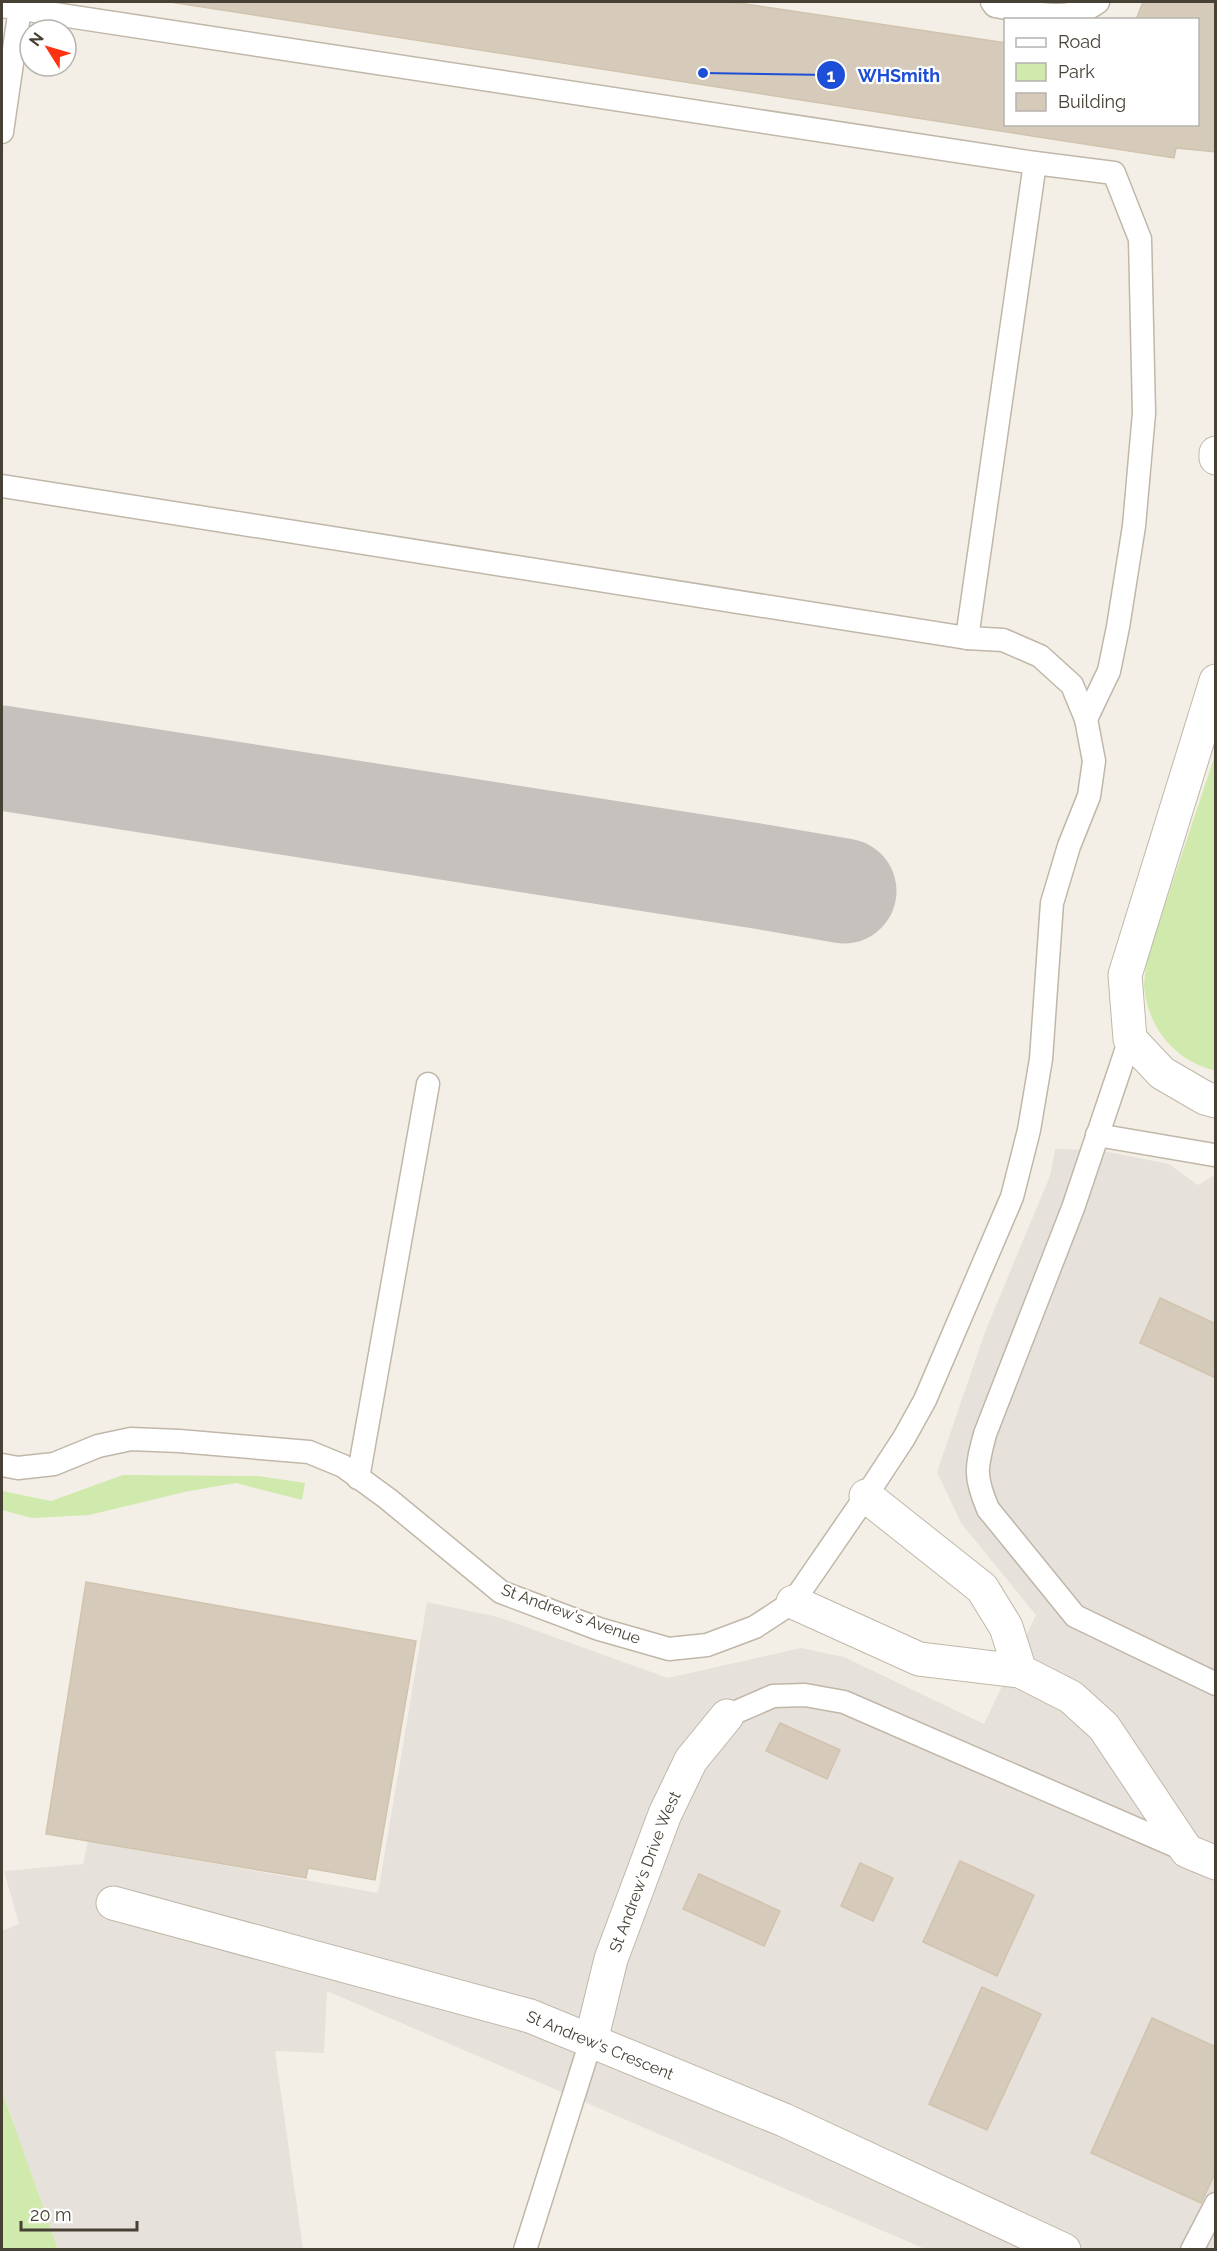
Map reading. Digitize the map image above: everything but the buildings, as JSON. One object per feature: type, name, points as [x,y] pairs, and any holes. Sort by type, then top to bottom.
[{"type":"street","points":[[1215,453],[1215,459]]},
{"type":"street","points":[[1215,681],[1125,975],[1130,1039],[1162,1073],[1205,1098],[1215,1101]]},
{"type":"street","points":[[866,1496],[982,1588],[1006,1627],[1020,1671]]},
{"type":"street","points":[[793,1602],[919,1659],[1020,1671],[1071,1697],[1104,1727],[1201,1857]]},
{"type":"street","name":"St Andrew's Drive West","points":[[591,2041],[611,1959],[665,1814],[691,1760],[727,1716]]},
{"type":"street","name":"St Andrew's Crescent","points":[[114,1903],[530,2016],[784,2120],[1064,2250]]},
{"type":"lane","points":[[992,2],[995,6],[1050,16],[1077,13],[1098,2]]},
{"type":"lane","points":[[2,132],[10,7],[1035,163],[1114,173],[1140,239],[1144,413],[1134,526],[1109,671],[1086,719]]},
{"type":"lane","points":[[967,638],[1035,163]]},
{"type":"lane","points":[[2,486],[967,638],[1003,640],[1040,656],[1072,685],[1086,719],[1094,761],[1089,796],[1069,846],[1052,903],[1041,1059],[1029,1130],[1012,1197],[925,1400],[904,1438],[793,1602]]},
{"type":"lane","points":[[1130,1039],[1072,1208],[985,1434],[976,1470],[979,1489],[988,1509],[1075,1616],[1215,1684]]},
{"type":"lane","points":[[358,1478],[428,1084]]},
{"type":"lane","points":[[1097,1136],[1215,1155]]},
{"type":"lane","name":"St Andrew's Avenue","points":[[2,1465],[18,1468],[54,1464],[98,1446],[131,1439],[309,1452],[343,1467],[388,1499],[501,1592],[599,1629],[669,1649],[707,1645],[755,1627],[793,1602]]},
{"type":"lane","points":[[727,1716],[773,1696],[805,1695],[844,1702],[1201,1857]]},
{"type":"lane","points":[[525,2250],[591,2041]]},
{"type":"lane","points":[[1192,2250],[1215,2205]]},
{"type":"shaded area","points":[[1055,1149],[1098,1150],[1169,1164],[1198,1185],[1215,1175],[1215,2249],[925,2249],[327,1991],[324,2053],[275,2051],[303,2249],[58,2249],[2,2091],[2,1931],[19,1924],[4,1871],[83,1864],[88,1841],[378,1893],[427,1602],[498,1617],[668,1678],[801,1648],[844,1657],[984,1724],[1036,1615],[961,1523],[937,1472],[985,1332],[1050,1176]]},
{"type":"green space","points":[[1215,755],[1215,1070],[1213,1070],[1186,1058],[1165,1040],[1151,1015],[1144,987],[1147,959]]},
{"type":"green space","points":[[123,1475],[258,1476],[305,1483],[302,1500],[236,1483],[189,1491],[89,1515],[32,1518],[2,1510],[2,1491],[51,1501]]},
{"type":"green space","points":[[2,2091],[58,2249],[2,2249]]},
{"type":"taxiway","points":[[2,758],[844,891]]},
{"type":"place","name":"WHSmith","points":[[703,73]]}]
